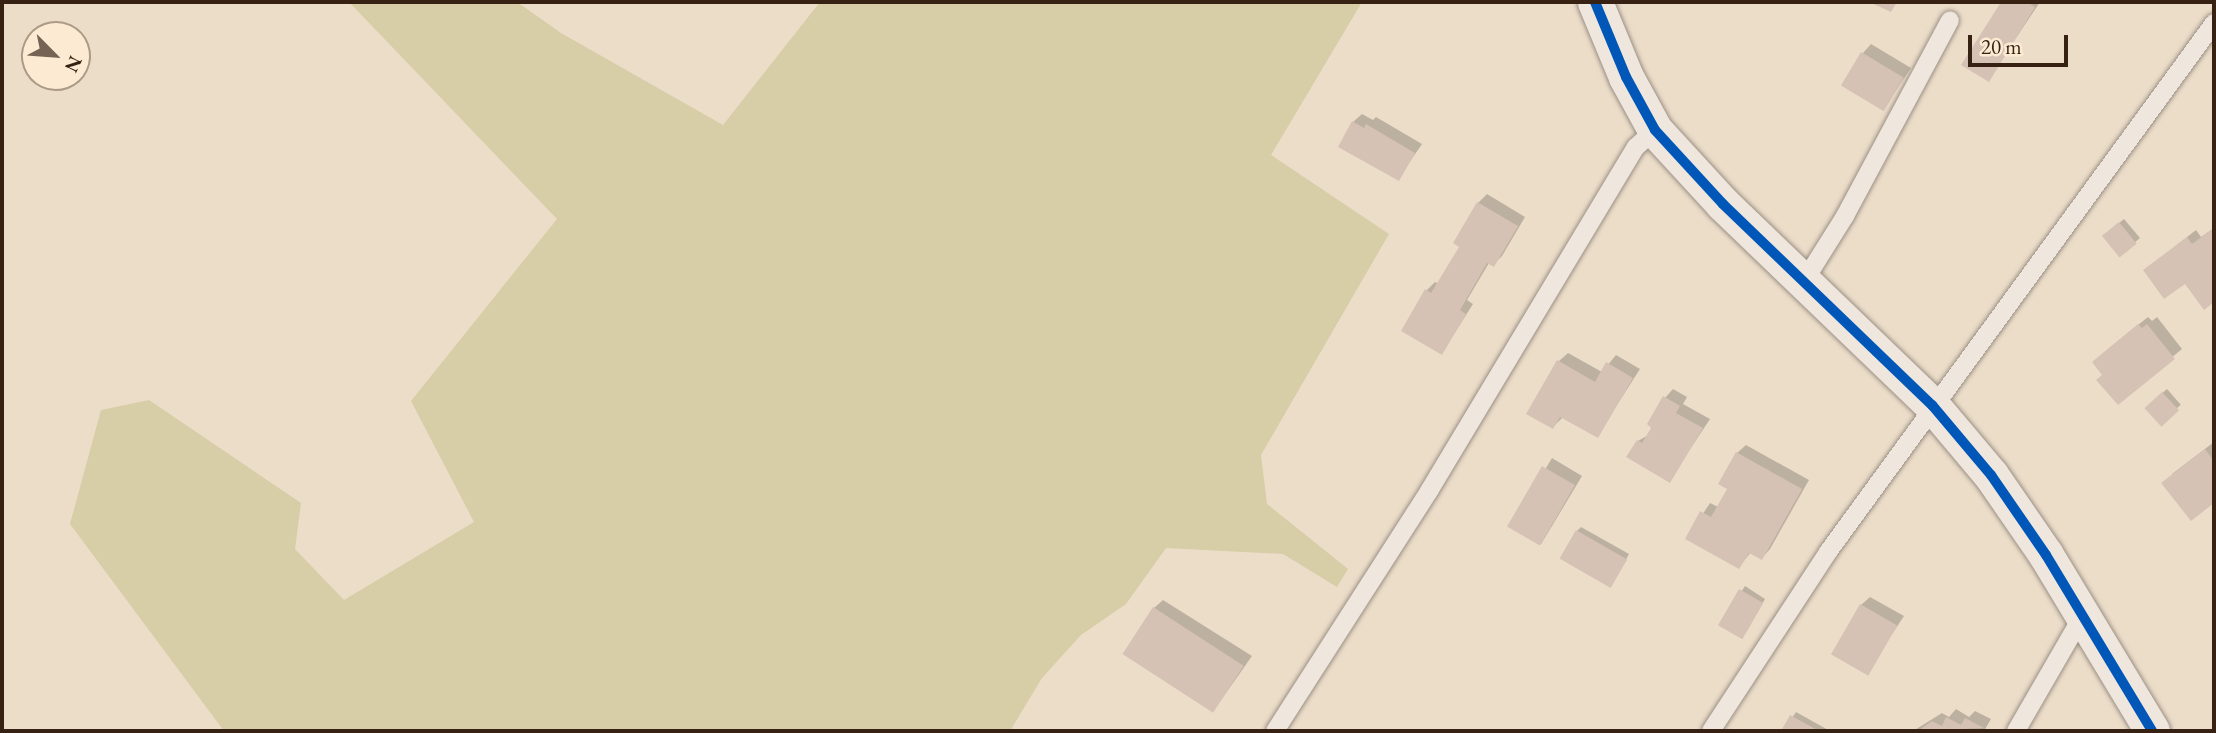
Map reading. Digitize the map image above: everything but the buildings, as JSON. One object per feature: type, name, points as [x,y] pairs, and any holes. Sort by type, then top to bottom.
[{"type":"street","points":[[1594,2],[1626,77],[1655,130],[1803,283],[1932,405],[1992,475],[2082,615],[2152,731]]},
{"type":"lane","points":[[1803,283],[1845,216],[1950,20]]},
{"type":"lane","points":[[1711,731],[1828,552],[1932,405],[2214,23]]},
{"type":"lane","points":[[1275,731],[1429,491],[1636,147],[1655,130]]},
{"type":"lane","points":[[2015,731],[2082,615]]},
{"type":"shaded area","points":[[349,2],[517,2],[561,33],[723,125],[820,2],[1362,2],[1271,155],[1389,234],[1261,455],[1267,504],[1348,569],[1337,587],[1283,554],[1166,548],[1126,604],[1081,635],[1042,678],[1010,731],[224,731],[70,524],[101,410],[149,400],[301,503],[295,549],[344,600],[474,522],[411,401],[557,219]]},
{"type":"cycle path","points":[[1595,2],[1626,77],[1655,130],[1723,204],[1932,405],[1991,475],[2046,555],[2152,731]]}]
